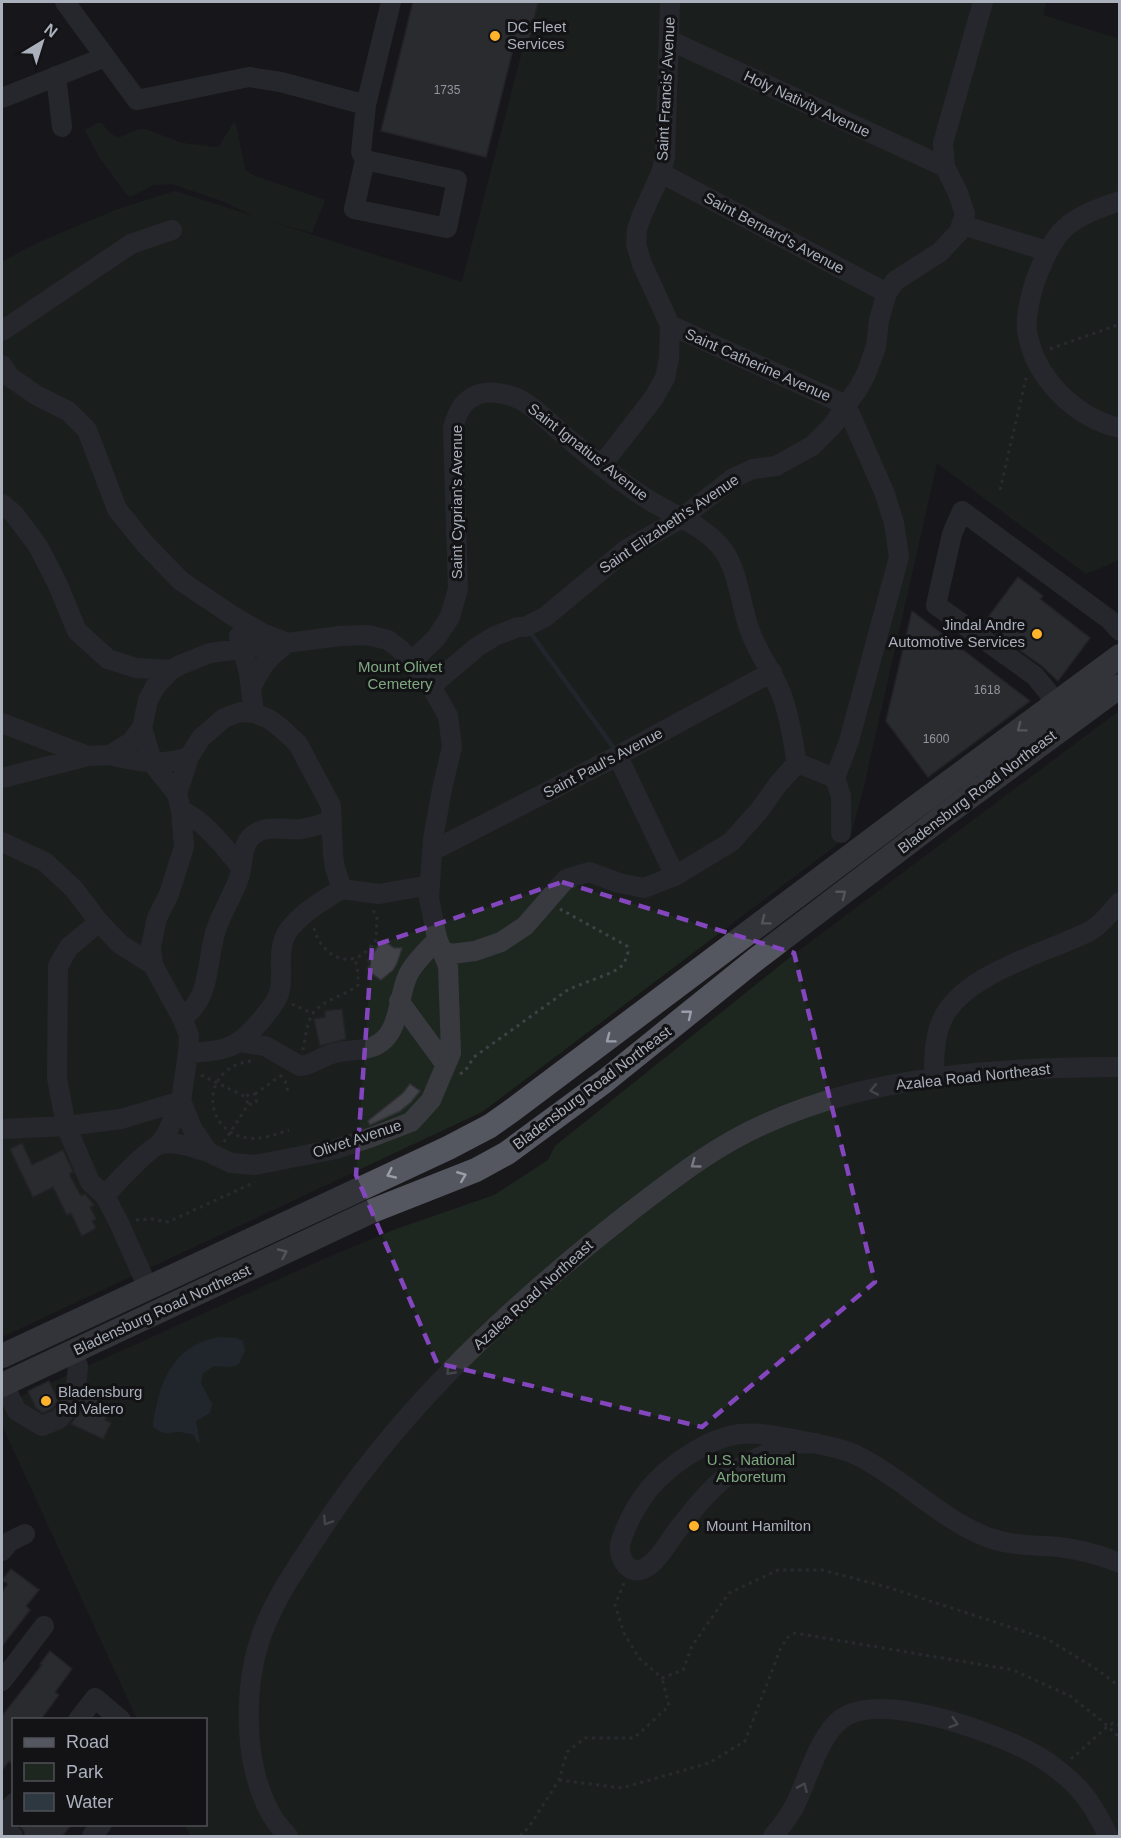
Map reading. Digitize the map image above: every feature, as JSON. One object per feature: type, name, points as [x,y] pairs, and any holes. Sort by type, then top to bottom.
[{"type":"main road","name":"Bladensburg Road Northeast","points":[[2,1356],[448,1148],[490,1126],[1119,656]]},
{"type":"main road","name":"Bladensburg Road Northeast","points":[[2,1385],[372,1211],[476,1170],[507,1153],[606,1081],[755,960],[941,818],[1119,686]]},
{"type":"main road","points":[[926,799],[941,818]]},
{"type":"main road","points":[[181,1273],[191,1297]]},
{"type":"main road","points":[[120,1301],[131,1325]]},
{"type":"street","points":[[64,2],[137,100],[189,82],[230,74],[249,77],[267,73],[334,88],[366,105]]},
{"type":"street","points":[[80,2],[89,35]]},
{"type":"street","points":[[365,160],[457,180],[447,228],[354,209],[365,160],[361,152],[366,105],[391,2]]},
{"type":"street","name":"Saint Francis' Avenue","points":[[601,466],[653,399],[665,378],[669,358],[670,325],[642,264],[636,244],[637,229],[662,173],[665,157],[670,2]]},
{"type":"street","points":[[886,293],[895,281],[940,252],[959,232],[962,225],[965,214],[945,167],[943,143],[983,2]]},
{"type":"street","name":"Holy Nativity Avenue","points":[[669,40],[945,167]]},
{"type":"street","points":[[2,98],[105,57]]},
{"type":"street","points":[[56,76],[62,127]]},
{"type":"street","name":"Saint Bernard's Avenue","points":[[662,173],[886,293]]},
{"type":"street","points":[[1119,201],[1097,209],[1066,227],[1047,251],[1032,286],[1027,330],[1036,361],[1053,387],[1078,409],[1106,425],[1119,428]]},
{"type":"street","points":[[962,225],[1047,251]]},
{"type":"street","points":[[2,331],[131,244],[172,230]]},
{"type":"street","name":"Saint Elizabeth's Avenue","points":[[431,686],[477,647],[495,636],[518,627],[525,627],[545,617],[627,549],[682,518],[733,478],[753,469],[777,466],[812,446],[833,425],[866,374],[876,347],[879,320],[886,293]]},
{"type":"street","name":"Saint Catherine Avenue","points":[[670,325],[846,405]]},
{"type":"street","points":[[2,365],[10,377],[36,395],[68,411],[87,430],[117,509],[145,544],[182,581],[232,616],[262,633],[288,643]]},
{"type":"street","name":"Saint Ignatius' Avenue","points":[[465,400],[485,392],[519,399],[601,466],[651,501],[710,536],[722,548],[731,562],[751,635],[761,657],[772,672],[785,704],[797,763]]},
{"type":"street","name":"Saint Cyprian's Avenue","points":[[411,662],[436,638],[450,617],[458,589],[453,428],[465,400]]},
{"type":"street","points":[[841,833],[841,796],[835,778],[849,741],[899,557],[894,523],[885,494],[846,405]]},
{"type":"street","points":[[2,504],[14,513],[38,546],[77,630],[108,658],[136,668],[171,670]]},
{"type":"street","points":[[1056,702],[1035,676],[936,605],[952,534],[962,511],[1110,620],[1119,632]]},
{"type":"street","points":[[232,616],[243,649],[254,713]]},
{"type":"street","name":"Olivet Avenue","points":[[159,1145],[174,1143],[211,1153],[231,1163],[255,1165],[336,1149],[411,1122],[431,1100],[451,1053],[448,966],[437,939],[429,898],[432,851],[442,789],[452,747],[448,716],[431,686],[400,649],[388,640],[368,635],[340,636],[210,653],[171,670]]},
{"type":"street","points":[[251,688],[264,664],[288,643]]},
{"type":"street","points":[[136,668],[148,700]]},
{"type":"street","points":[[110,755],[131,742],[142,728],[148,700],[155,687],[171,670]]},
{"type":"street","name":"Saint Paul's Avenue","points":[[432,851],[619,755],[772,672]]},
{"type":"street","points":[[105,1196],[121,1177],[159,1145],[181,1101],[189,1035],[153,965],[151,946],[157,918],[170,894],[184,847],[179,802],[189,757],[201,738],[224,718],[240,712],[254,713],[269,719],[298,744],[331,806],[334,862],[350,890]]},
{"type":"street","points":[[2,723],[88,756]]},
{"type":"street","points":[[142,728],[153,764],[179,802],[219,840],[241,867]]},
{"type":"street","points":[[2,778],[88,756],[110,755],[153,764],[189,757]]},
{"type":"street","points":[[619,755],[675,876]]},
{"type":"street","points":[[240,1042],[264,1046],[292,1069],[307,1065],[323,1056],[372,1047],[384,1040],[394,1025],[407,976],[431,946],[451,954],[475,951],[501,942],[525,926],[566,879],[589,872],[619,883],[644,888],[675,876],[731,842],[797,763],[835,778]]},
{"type":"street","points":[[182,1018],[188,1014],[203,992],[215,932],[236,886],[246,842],[263,829],[279,827],[298,830],[315,827],[332,820]]},
{"type":"street","points":[[219,840],[246,842]]},
{"type":"street","points":[[2,842],[45,862],[74,888],[99,922],[120,944],[153,965]]},
{"type":"street","points":[[187,1060],[218,1052],[240,1042],[257,1026],[278,996],[284,938],[293,924],[328,897],[350,890],[379,894],[430,885]]},
{"type":"street","points":[[934,1079],[938,1032],[943,1017],[958,997],[985,979],[1040,951],[1092,930],[1119,902]]},
{"type":"street","points":[[99,922],[69,947],[58,966],[57,1078],[66,1126],[90,1182],[105,1196],[148,1288]]},
{"type":"street","points":[[80,938],[120,944]]},
{"type":"street","points":[[399,1001],[446,1065]]},
{"type":"street","name":"Azalea Road Northeast","points":[[288,1836],[274,1819],[263,1799],[251,1753],[250,1705],[258,1646],[274,1607],[306,1552],[357,1478],[392,1434],[457,1364],[534,1292],[608,1230],[710,1154],[761,1125],[805,1108],[860,1092],[934,1079],[1037,1069],[1119,1067]]},
{"type":"street","points":[[2,1129],[66,1126],[121,1119],[181,1101]]},
{"type":"street","points":[[181,1101],[192,1128],[211,1153]]},
{"type":"street","points":[[2,1385],[17,1411],[42,1426],[59,1419],[71,1404],[76,1386],[78,1366],[72,1352]]},
{"type":"street","points":[[816,1443],[791,1444],[737,1468],[717,1484],[695,1508],[653,1563],[642,1570],[632,1570],[620,1556],[619,1546],[627,1524],[656,1481],[682,1460],[708,1445],[742,1434],[771,1435],[816,1443],[861,1457],[961,1524],[990,1538],[1021,1545],[1083,1551],[1119,1563]]},
{"type":"street","points":[[2,1551],[9,1542],[25,1534]]},
{"type":"street","points":[[2,1681],[44,1626]]},
{"type":"street","points":[[79,1718],[94,1698],[120,1718]]},
{"type":"street","points":[[773,1836],[793,1809],[821,1746],[831,1730],[847,1716],[866,1709],[882,1708],[902,1710],[967,1727],[1027,1750],[1073,1782],[1090,1803],[1108,1836]]},
{"type":"street","points":[[2,1818],[12,1806]]},
{"type":"street","points":[[2,1827],[14,1836]]},
{"type":"path","points":[[1000,490],[1033,352],[1119,324]]},
{"type":"path","points":[[314,908],[315,935],[329,954],[350,959],[362,955],[376,940],[377,918],[373,910],[350,890]]},
{"type":"path","points":[[435,1092],[465,1071],[474,1057],[483,1050],[569,988],[608,974],[620,968],[625,961],[627,946],[547,902]]},
{"type":"path","points":[[289,1095],[285,1081],[304,1044],[313,1014],[325,1003],[358,985],[355,958]]},
{"type":"path","points":[[278,996],[313,1014]]},
{"type":"path","points":[[187,1060],[216,1082],[246,1097],[248,1105]]},
{"type":"path","points":[[253,1061],[232,1066],[216,1082],[213,1092],[213,1108],[225,1128],[231,1133],[249,1138],[260,1138],[290,1130]]},
{"type":"path","points":[[276,1070],[292,1069]]},
{"type":"path","points":[[246,1097],[249,1094],[255,1094],[292,1069]]},
{"type":"path","points":[[211,1153],[231,1133],[248,1105],[256,1102],[255,1094]]},
{"type":"path","points":[[120,1226],[141,1218],[168,1222],[272,1174],[279,1161]]},
{"type":"path","points":[[520,1836],[529,1827],[559,1780],[567,1752],[585,1738],[634,1738],[669,1706],[662,1678],[639,1658],[624,1633],[615,1605],[621,1588],[632,1570]]},
{"type":"path","points":[[662,1678],[683,1670],[692,1646],[729,1593],[778,1570],[822,1570],[887,1587],[1047,1638],[1098,1670],[1119,1687]]},
{"type":"path","points":[[1059,1771],[1103,1730],[1113,1724],[1119,1725]]},
{"type":"highlighted area","points":[[562,882],[794,953],[875,1282],[702,1427],[437,1363],[356,1175],[372,946]]},
{"type":"green space","name":"Mount Olivet Cemetery","points":[[535,2],[1046,2],[1043,15],[1119,39],[1119,560],[1086,574],[937,463],[851,834],[482,1112],[2,1337],[2,262],[37,243],[118,209],[175,191],[256,217],[222,201],[172,184],[153,185],[132,196],[127,195],[99,157],[85,130],[102,123],[108,131],[118,137],[145,129],[182,143],[215,147],[219,146],[234,122],[245,169],[250,174],[325,200],[312,233],[262,219],[462,282]]},
{"type":"green space","name":"U.S. National Arboretum","points":[[1119,711],[1119,1836],[190,1836],[185,1826],[207,1826],[207,1718],[137,1718],[2,1425],[2,1405],[317,1262],[396,1229],[494,1195],[548,1160],[555,1146],[789,958]]},
{"type":"water","points":[[220,1337],[243,1341],[245,1350],[239,1364],[232,1367],[214,1366],[203,1373],[201,1383],[212,1404],[210,1413],[196,1421],[200,1444],[194,1435],[180,1432],[165,1433],[153,1427],[160,1391],[178,1359],[196,1345]]},
{"type":"building","points":[[413,2],[538,2],[526,52],[513,49],[486,157],[381,131]]},
{"type":"building","points":[[1018,577],[1043,596],[1040,599],[1090,638],[1058,681],[1042,666],[983,624]]},
{"type":"building","points":[[912,611],[1030,701],[928,777],[886,721]]},
{"type":"building","points":[[383,940],[394,948],[402,948],[393,970],[381,980],[366,969],[370,963],[367,961]]},
{"type":"building","points":[[342,1009],[346,1039],[320,1046],[314,1019],[325,1017],[325,1011]]},
{"type":"building","points":[[410,1084],[420,1091],[411,1102],[400,1111],[370,1125],[368,1121],[403,1093]]},
{"type":"building","points":[[22,1143],[32,1165],[63,1150],[73,1172],[70,1176],[81,1196],[85,1194],[94,1205],[90,1207],[96,1219],[92,1221],[96,1228],[82,1236],[71,1213],[67,1215],[53,1187],[33,1197],[10,1149]]},
{"type":"building","name":"Bladensburg Rd Valero","points":[[49,1381],[58,1401],[52,1409],[43,1413],[36,1408],[28,1391]]},
{"type":"building","points":[[86,1393],[103,1401],[99,1409],[108,1413],[105,1420],[111,1423],[103,1439],[71,1424],[81,1411]]},
{"type":"building","points":[[11,1569],[39,1590],[26,1606],[30,1610],[2,1646],[2,1592],[8,1584],[2,1580]]},
{"type":"building","points":[[50,1651],[72,1669],[55,1692],[59,1695],[42,1718],[12,1718],[12,1763],[9,1761],[2,1770],[2,1716],[42,1665],[40,1664]]},
{"type":"building","points":[[20,1826],[70,1826],[62,1836],[25,1836]]},
{"type":"waterway","points":[[529,631],[616,751]]},
{"type":"place","name":"DC Fleet Services","points":[[495,36]]},
{"type":"place","name":"Jindal Andre Automotive Services","points":[[1037,634]]},
{"type":"place","name":"Bladensburg Rd Valero","points":[[46,1401]]},
{"type":"place","name":"Mount Hamilton","points":[[694,1526]]}]
